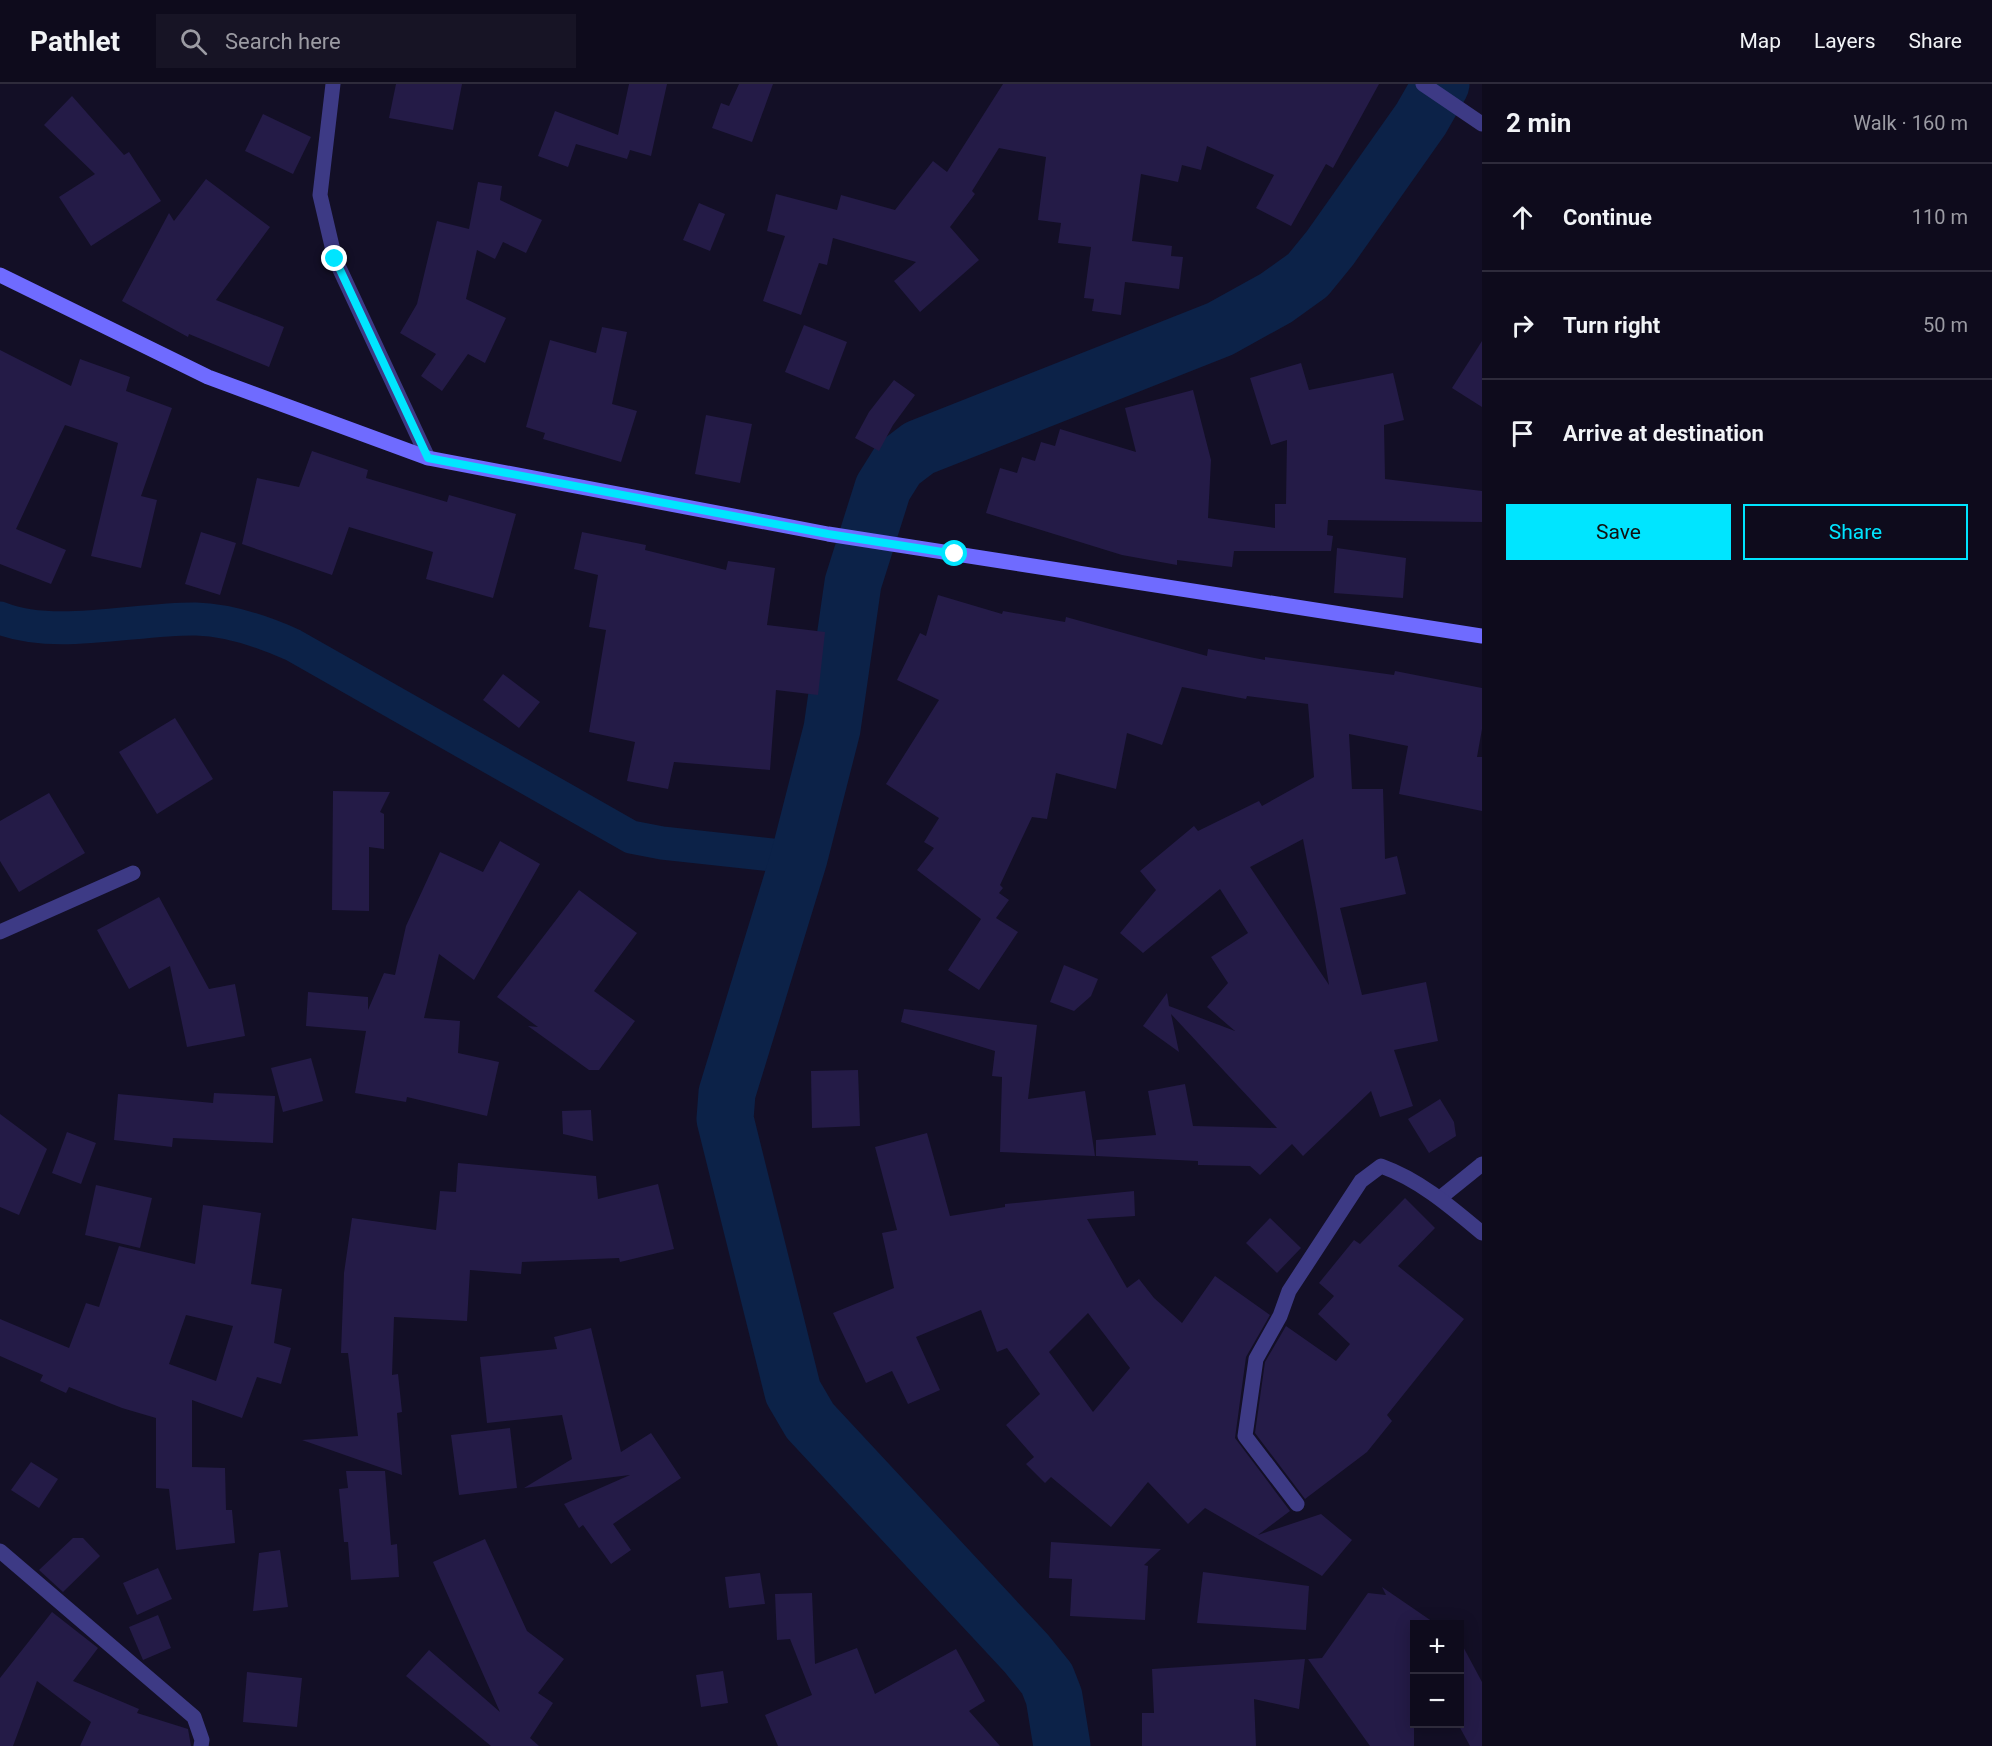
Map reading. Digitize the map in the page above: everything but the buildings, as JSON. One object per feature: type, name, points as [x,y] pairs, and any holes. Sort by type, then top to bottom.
[{"type":"main road","points":[[0,275],[208,377],[428,458],[828,534],[1482,636]]},
{"type":"street","points":[[333,84],[320,195],[335,259],[428,458]]},
{"type":"street","points":[[1424,84],[1478,122]]},
{"type":"street","points":[[0,932],[133,873]]},
{"type":"street","points":[[1440,1198],[1482,1164]]},
{"type":"street","points":[[1297,1504],[1245,1436],[1256,1359],[1280,1316],[1288,1291],[1361,1181],[1381,1166],[1398,1172],[1440,1198],[1482,1233]]},
{"type":"street","points":[[0,1551],[194,1717],[202,1740],[201,1746]]},
{"type":"waterway","points":[[1062,1746],[1054,1697],[1047,1679],[1026,1653],[810,1421],[793,1392],[725,1119],[727,1093],[799,858],[832,729],[853,583],[883,488],[898,464],[919,448],[1220,329],[1276,298],[1308,275],[1330,248],[1421,119],[1441,84]]},
{"type":"waterway","points":[[0,618],[22,624],[71,628],[196,619],[246,627],[293,645],[631,837],[662,843],[799,858]]},
{"type":"route","points":[[335,259],[428,458],[828,534],[955,554]]}]
